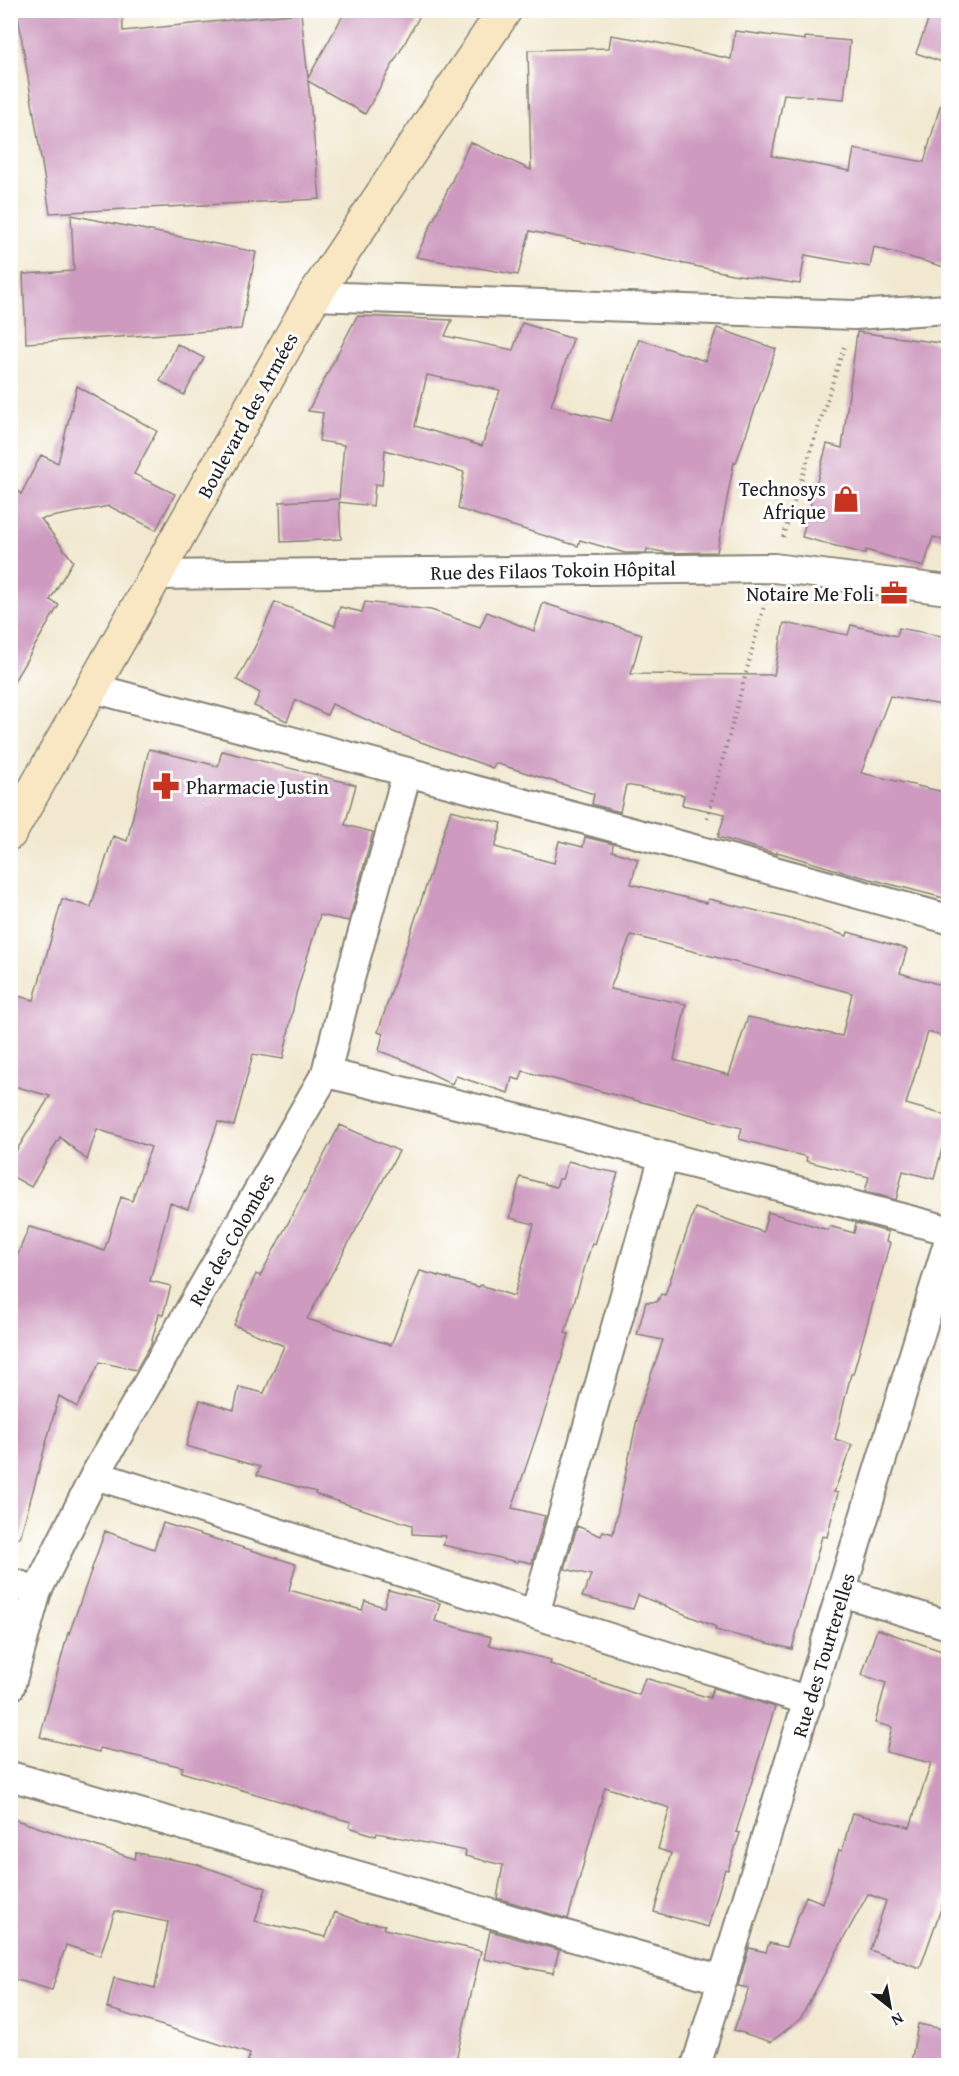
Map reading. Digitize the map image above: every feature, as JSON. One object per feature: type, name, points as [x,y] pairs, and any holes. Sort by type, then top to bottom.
[{"type":"main road","name":"Boulevard des Armées","points":[[10,833],[314,296],[505,10]]},
{"type":"street","points":[[314,296],[854,315],[948,309]]},
{"type":"street","name":"Rue des Filaos Tokoin Hôpital","points":[[157,575],[774,568],[948,590]]},
{"type":"street","points":[[93,688],[698,849],[948,919]]},
{"type":"street","name":"Rue des Colombes","points":[[10,1687],[37,1591],[95,1475],[326,1073],[407,773]]},
{"type":"street","points":[[326,1073],[664,1156],[948,1230]]},
{"type":"street","points":[[535,1614],[664,1156]]},
{"type":"street","name":"Rue des Tourterelles","points":[[696,2066],[948,1243]]},
{"type":"street","points":[[95,1475],[809,1701]]},
{"type":"street","points":[[10,1582],[37,1591]]},
{"type":"street","points":[[842,1592],[948,1625]]},
{"type":"street","points":[[10,1776],[723,1980]]},
{"type":"building","points":[[17,10],[122,10],[123,31],[301,13],[308,78],[346,10],[423,10],[365,114],[308,81],[320,199],[50,213]]},
{"type":"building","points":[[932,10],[948,10],[948,64],[916,53]]},
{"type":"building","points":[[735,31],[805,40],[805,37],[850,41],[844,99],[784,94],[772,156],[850,171],[854,149],[924,162],[940,106],[948,107],[948,268],[874,247],[870,267],[805,255],[800,284],[732,274],[530,231],[518,275],[416,257],[470,142],[531,170],[528,50],[609,48],[611,35],[731,59]]},
{"type":"building","points":[[71,215],[256,252],[241,329],[26,343],[23,274],[74,271]]},
{"type":"building","points":[[357,316],[452,320],[445,336],[513,350],[522,323],[573,339],[551,406],[611,421],[639,339],[705,361],[717,328],[776,349],[736,463],[734,462],[717,552],[669,553],[647,549],[646,553],[625,553],[580,540],[578,546],[458,509],[464,472],[385,450],[382,485],[375,484],[373,506],[339,502],[341,539],[281,542],[280,502],[339,499],[344,445],[319,441],[323,413],[308,411]],"holes":[[[427,375],[500,390],[482,446],[415,426]]]},
{"type":"building","points":[[857,332],[948,344],[948,542],[933,537],[924,567],[866,550],[865,554],[802,537],[827,444],[842,448]]},
{"type":"building","points":[[177,344],[204,358],[184,395],[160,381]]},
{"type":"building","points":[[77,386],[157,431],[134,474],[175,494],[156,530],[109,506],[41,519],[73,561],[50,600],[59,605],[10,688],[10,480],[21,494],[41,455],[58,463]]},
{"type":"building","points":[[275,602],[335,626],[340,607],[362,612],[365,602],[431,610],[480,627],[487,612],[534,631],[543,603],[642,634],[631,674],[774,675],[784,623],[848,635],[851,625],[897,636],[899,628],[948,637],[948,706],[890,696],[861,773],[948,793],[948,881],[944,898],[718,837],[725,814],[682,805],[684,795],[626,785],[620,812],[592,804],[594,794],[495,763],[493,768],[396,733],[332,704],[327,715],[296,700],[287,721],[254,706],[260,693],[237,680]]},
{"type":"building","points":[[149,749],[218,766],[222,751],[356,785],[345,825],[373,832],[349,921],[320,915],[296,994],[283,1059],[253,1054],[234,1126],[218,1122],[188,1209],[170,1203],[150,1281],[171,1286],[163,1315],[159,1314],[151,1344],[136,1370],[100,1362],[77,1407],[59,1396],[20,1538],[10,1537],[10,1253],[17,1256],[29,1227],[104,1251],[121,1197],[132,1201],[151,1147],[97,1129],[87,1160],[60,1137],[31,1187],[10,1175],[10,1161],[50,1096],[10,1085],[10,994],[34,1000],[62,899],[91,907],[113,836],[127,841]]},
{"type":"building","points":[[451,810],[502,823],[495,847],[554,863],[559,841],[583,847],[585,837],[613,844],[612,851],[638,859],[631,884],[707,903],[708,899],[791,918],[847,936],[848,932],[907,949],[900,973],[948,987],[948,1038],[928,1032],[906,1104],[948,1116],[948,1126],[934,1179],[903,1171],[896,1200],[865,1191],[869,1177],[806,1161],[807,1157],[739,1139],[742,1128],[523,1071],[520,1080],[512,1078],[508,1093],[456,1076],[452,1084],[404,1060],[379,1051],[383,1034],[378,1032]],"holes":[[[631,935],[852,993],[842,1036],[748,1017],[729,1075],[674,1060],[686,1004],[610,989]]]},
{"type":"building","points":[[340,1125],[399,1151],[307,1319],[391,1345],[420,1271],[479,1287],[480,1285],[514,1296],[534,1224],[510,1218],[520,1177],[556,1187],[559,1179],[562,1179],[568,1161],[618,1173],[595,1244],[592,1243],[565,1333],[569,1334],[553,1387],[512,1508],[545,1516],[532,1563],[443,1545],[446,1536],[412,1534],[412,1525],[315,1494],[316,1492],[257,1475],[260,1467],[186,1446],[200,1400],[234,1410],[239,1387],[264,1393],[284,1346],[234,1325],[256,1274],[260,1276]]},
{"type":"building","points":[[695,1208],[763,1232],[768,1212],[828,1230],[829,1226],[854,1233],[856,1223],[888,1232],[886,1242],[890,1243],[853,1374],[851,1374],[835,1439],[852,1445],[834,1492],[838,1493],[827,1537],[822,1536],[792,1649],[715,1630],[716,1627],[638,1595],[633,1609],[582,1597],[591,1575],[565,1569],[577,1526],[601,1536],[603,1531],[613,1534],[639,1410],[663,1340],[637,1335],[646,1302],[657,1302],[661,1294],[665,1295]]},
{"type":"building","points":[[163,1523],[296,1564],[289,1590],[362,1610],[365,1601],[384,1607],[388,1590],[440,1603],[435,1621],[491,1637],[489,1645],[551,1660],[550,1664],[639,1695],[645,1678],[710,1698],[713,1688],[775,1707],[736,1832],[740,1833],[728,1870],[725,1869],[708,1927],[654,1912],[671,1853],[658,1849],[670,1808],[605,1787],[568,1919],[497,1898],[503,1865],[465,1856],[466,1851],[377,1833],[376,1836],[349,1827],[351,1822],[181,1772],[183,1767],[100,1748],[99,1752],[40,1737],[68,1633],[105,1531],[154,1549]]},
{"type":"building","points":[[877,1629],[948,1653],[948,1889],[920,1968],[870,1950],[886,1901],[868,1894],[800,2019],[771,2042],[734,2030],[749,1988],[738,1986],[749,1948],[766,1952],[769,1943],[786,1947],[806,1896],[823,1903],[839,1850],[842,1851],[852,1813],[910,1827],[931,1763],[886,1752],[892,1727],[875,1723],[886,1683],[862,1675]]},
{"type":"building","points":[[10,1818],[135,1859],[136,1853],[196,1864],[266,1888],[255,1921],[326,1937],[335,1912],[362,1922],[385,1925],[384,1929],[481,1951],[456,2060],[450,2059],[448,2066],[246,2066],[250,2054],[107,2008],[114,1978],[155,1988],[168,1922],[115,1911],[100,1956],[66,1945],[52,1990],[10,1978]]},
{"type":"building","points":[[490,1931],[559,1950],[553,1973],[484,1959]]},
{"type":"building","points":[[918,2024],[948,2030],[948,2066],[911,2063]]},
{"type":"place","name":"Technosys Afrique","points":[[846,499]]},
{"type":"place","name":"Notaire Me Foli","points":[[894,593]]},
{"type":"place","name":"Pharmacie Justin","points":[[166,786]]}]
